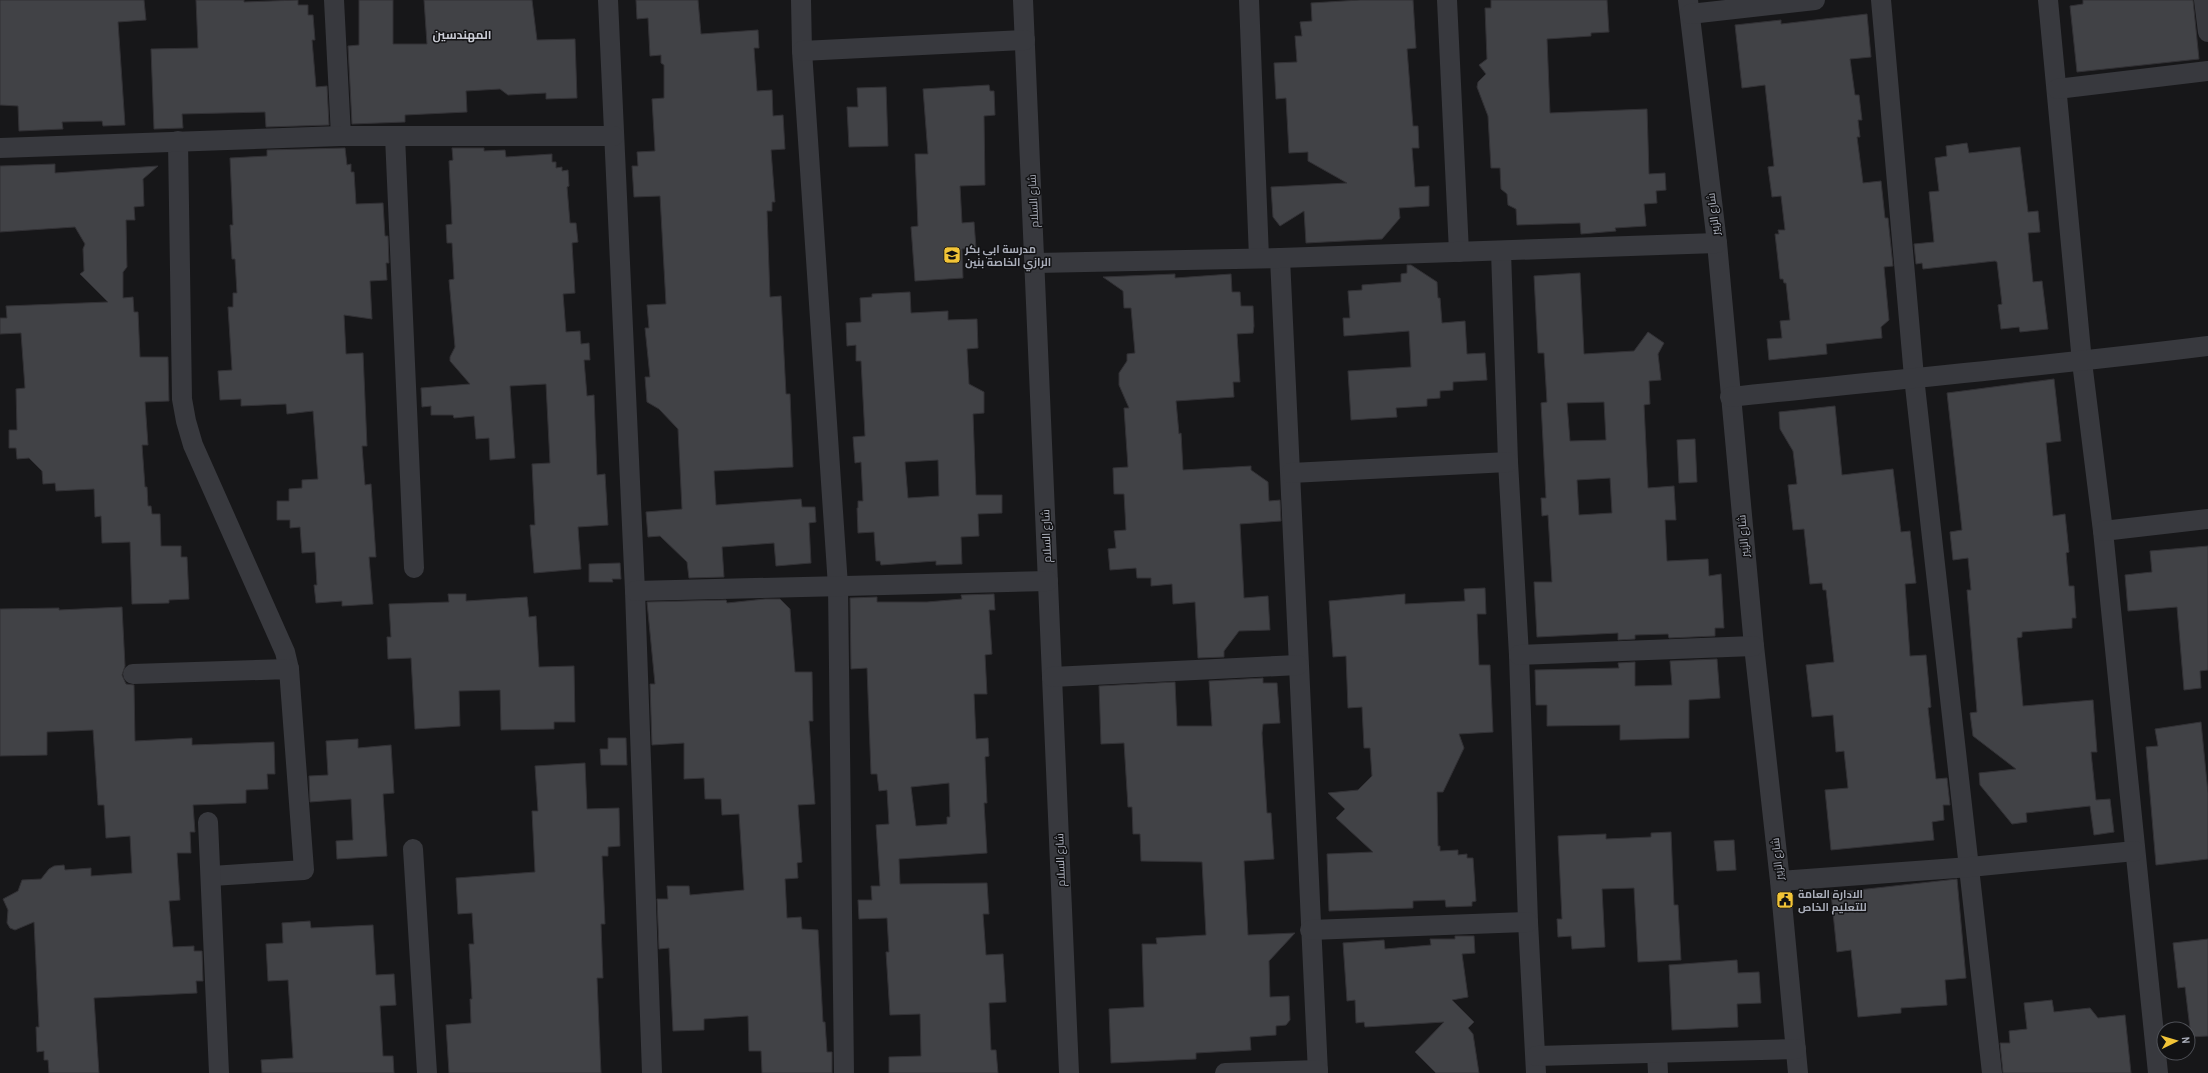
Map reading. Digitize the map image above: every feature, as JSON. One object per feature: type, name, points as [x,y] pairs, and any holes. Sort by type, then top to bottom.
[{"type":"street","points":[[334,0],[341,136]]},
{"type":"street","points":[[608,0],[635,591],[652,1073]]},
{"type":"street","points":[[801,0],[802,51],[838,586],[844,1073]]},
{"type":"street","name":"شارع السلام","points":[[1023,0],[1036,263],[1069,1073]]},
{"type":"street","points":[[1249,0],[1259,258]]},
{"type":"street","points":[[1447,0],[1459,252]]},
{"type":"street","points":[[1689,7],[1815,0]]},
{"type":"street","points":[[1881,0],[1914,377],[1992,1073]]},
{"type":"street","points":[[2048,0],[2082,362],[2103,531],[2158,1073]]},
{"type":"street","points":[[2204,0],[2208,32]]},
{"type":"street","name":"شارع الزبير","points":[[1689,7],[1717,243],[1754,646],[1780,881],[1798,1073]]},
{"type":"street","points":[[802,51],[1025,40]]},
{"type":"street","points":[[2057,89],[2208,71]]},
{"type":"street","points":[[0,148],[341,136],[614,136]]},
{"type":"street","points":[[394,136],[414,568]]},
{"type":"street","points":[[178,141],[182,399],[186,421],[193,445],[285,652],[289,669],[304,870],[212,876]]},
{"type":"street","points":[[1036,263],[1280,258],[1717,243]]},
{"type":"street","points":[[1501,251],[1508,462],[1519,655],[1528,922],[1536,1065],[1658,1053],[1796,1049]]},
{"type":"street","points":[[1225,1073],[1318,1072],[1310,930],[1291,473],[1280,258]]},
{"type":"street","points":[[1730,397],[1914,377],[2082,362],[2208,346]]},
{"type":"street","points":[[1291,473],[1508,462]]},
{"type":"street","points":[[2103,531],[2208,519]]},
{"type":"street","points":[[635,591],[1048,581]]},
{"type":"street","points":[[1519,655],[1754,646]]},
{"type":"street","points":[[1052,677],[1298,665]]},
{"type":"street","points":[[133,674],[289,669]]},
{"type":"street","points":[[208,822],[212,876],[219,1073]]},
{"type":"street","points":[[413,849],[427,1073]]},
{"type":"street","points":[[1780,881],[1970,867],[2135,851]]},
{"type":"street","points":[[1310,930],[1528,922]]},
{"type":"street","points":[[1658,1053],[1658,1073]]},
{"type":"building","points":[[0,0],[144,0],[146,20],[118,22],[125,125],[103,126],[102,121],[62,122],[63,129],[19,131],[18,106],[0,105]]},
{"type":"building","points":[[196,0],[244,0],[244,2],[298,0],[298,5],[308,5],[308,15],[313,15],[315,40],[312,40],[316,87],[327,86],[329,125],[266,127],[265,112],[182,114],[183,128],[154,129],[151,49],[198,48]]},
{"type":"building","points":[[359,0],[393,0],[393,44],[427,44],[424,0],[532,0],[537,40],[575,39],[577,98],[546,99],[546,93],[508,95],[500,89],[466,91],[467,112],[405,115],[405,122],[352,124],[348,46],[359,45]]},
{"type":"building","points":[[636,0],[698,0],[701,34],[758,30],[759,48],[754,48],[757,91],[772,90],[773,116],[783,115],[785,149],[771,150],[775,202],[772,202],[772,211],[767,211],[770,297],[781,296],[786,394],[790,394],[793,467],[714,471],[716,505],[801,499],[802,507],[815,507],[816,522],[809,523],[811,563],[776,566],[774,543],[722,547],[724,577],[689,578],[687,562],[660,536],[648,537],[646,512],[682,509],[678,429],[659,409],[647,402],[645,377],[650,377],[645,328],[649,328],[647,305],[666,304],[660,196],[634,197],[632,166],[638,166],[637,152],[655,151],[652,99],[664,98],[664,65],[661,63],[661,55],[650,56],[648,18],[637,19]]},
{"type":"building","points":[[1360,0],[1413,0],[1416,48],[1407,49],[1413,126],[1418,126],[1419,148],[1412,148],[1415,187],[1429,186],[1429,206],[1399,208],[1400,218],[1382,239],[1306,243],[1304,211],[1280,226],[1273,217],[1271,187],[1347,183],[1308,161],[1308,152],[1289,153],[1286,98],[1276,99],[1274,63],[1297,62],[1295,36],[1302,36],[1300,22],[1312,21],[1311,3]]},
{"type":"building","points":[[1491,0],[1607,0],[1609,32],[1591,33],[1591,36],[1547,39],[1550,113],[1647,109],[1649,174],[1665,173],[1666,190],[1656,191],[1657,203],[1644,204],[1646,226],[1615,228],[1616,231],[1581,234],[1580,223],[1517,225],[1516,209],[1508,205],[1507,194],[1501,189],[1500,168],[1491,168],[1488,116],[1477,87],[1478,82],[1486,74],[1479,65],[1487,59],[1485,8],[1491,8]]},
{"type":"building","points":[[2083,0],[2193,0],[2199,59],[2077,72],[2070,6],[2083,4]]},
{"type":"building","points":[[1867,14],[1871,57],[1850,59],[1855,95],[1859,95],[1862,120],[1858,120],[1860,137],[1857,137],[1863,183],[1881,181],[1885,218],[1888,218],[1893,266],[1884,267],[1889,320],[1881,327],[1882,338],[1826,344],[1827,354],[1769,360],[1767,339],[1782,338],[1780,321],[1790,320],[1786,283],[1784,283],[1783,279],[1780,279],[1775,234],[1779,234],[1778,230],[1785,230],[1781,196],[1772,197],[1768,167],[1774,166],[1765,85],[1742,88],[1735,25],[1781,20],[1781,24]]},
{"type":"building","points":[[989,85],[990,91],[994,91],[995,115],[984,116],[985,185],[960,186],[962,223],[974,222],[976,248],[962,249],[963,278],[915,281],[911,227],[918,226],[915,154],[928,154],[923,89]]},
{"type":"building","points":[[886,87],[888,146],[849,147],[847,107],[858,107],[857,88]]},
{"type":"building","points":[[1967,143],[1969,153],[2020,147],[2028,212],[2038,211],[2040,232],[2028,233],[2033,282],[2042,281],[2048,329],[2020,332],[2019,327],[2001,329],[1998,305],[2002,304],[1997,262],[1995,261],[1923,269],[1922,263],[1916,264],[1914,244],[1934,242],[1929,192],[1939,191],[1935,158],[1947,156],[1946,146]]},
{"type":"building","points":[[345,148],[347,165],[351,164],[351,172],[354,172],[356,204],[383,203],[385,236],[388,236],[389,263],[386,263],[387,280],[370,281],[372,319],[344,315],[346,354],[363,353],[367,446],[362,446],[365,485],[371,484],[376,557],[369,557],[373,604],[342,606],[342,601],[316,603],[314,585],[317,585],[315,552],[302,553],[300,527],[290,528],[290,520],[277,520],[277,501],[289,501],[289,489],[302,488],[302,480],[318,479],[313,411],[287,414],[286,404],[241,406],[241,399],[220,400],[218,371],[232,370],[228,307],[233,307],[233,293],[237,293],[235,259],[232,259],[230,225],[233,225],[230,158],[267,156],[267,150]]},
{"type":"building","points":[[452,148],[484,148],[484,151],[505,150],[506,157],[552,154],[552,162],[556,162],[556,168],[562,167],[562,171],[568,170],[569,186],[567,187],[570,223],[576,223],[578,242],[572,243],[575,293],[563,294],[566,332],[580,331],[581,344],[589,343],[590,360],[584,360],[587,396],[594,395],[597,475],[605,474],[608,525],[578,527],[581,569],[534,573],[530,525],[535,525],[532,464],[550,463],[546,384],[510,386],[515,458],[490,460],[489,438],[476,439],[474,416],[454,418],[453,415],[431,415],[431,406],[422,407],[421,388],[470,384],[450,361],[450,357],[455,347],[449,280],[454,279],[452,243],[447,243],[446,225],[452,224],[449,161],[453,160]]},
{"type":"building","points":[[55,164],[55,173],[158,166],[143,179],[144,206],[134,207],[135,220],[126,220],[127,267],[123,272],[123,298],[133,297],[134,312],[138,312],[140,357],[168,357],[169,401],[145,402],[148,445],[142,445],[145,487],[147,487],[148,506],[151,506],[152,514],[160,514],[161,546],[181,546],[181,557],[187,557],[189,599],[169,600],[169,603],[132,604],[130,542],[102,543],[101,516],[95,517],[94,489],[56,491],[55,483],[43,484],[42,471],[29,458],[17,459],[16,448],[9,448],[9,430],[17,430],[16,389],[25,388],[21,333],[0,334],[0,318],[7,318],[6,306],[108,302],[80,274],[84,271],[83,249],[85,244],[75,227],[0,232],[0,166]]},
{"type":"building","points":[[1407,265],[1411,265],[1437,282],[1442,323],[1465,321],[1467,354],[1485,353],[1487,380],[1453,382],[1453,390],[1440,391],[1440,398],[1427,399],[1427,406],[1396,408],[1397,417],[1351,420],[1348,371],[1411,367],[1409,331],[1344,336],[1343,318],[1350,318],[1348,291],[1362,290],[1362,285],[1401,282],[1401,274],[1407,273]]},
{"type":"building","points":[[1580,273],[1584,354],[1634,351],[1648,332],[1664,343],[1658,354],[1661,380],[1649,381],[1650,404],[1644,405],[1648,488],[1674,486],[1676,520],[1665,520],[1667,561],[1708,559],[1709,576],[1721,574],[1724,628],[1715,628],[1715,636],[1669,638],[1668,634],[1635,635],[1635,639],[1618,640],[1618,633],[1537,637],[1534,582],[1552,582],[1548,515],[1542,516],[1541,498],[1546,498],[1541,403],[1547,402],[1544,353],[1538,353],[1534,276]],"holes":[[[1604,402],[1606,440],[1570,441],[1567,403]],[[1610,478],[1612,513],[1579,515],[1577,480]]]},
{"type":"building","points":[[1175,274],[1175,278],[1231,274],[1232,292],[1240,292],[1241,306],[1253,306],[1254,326],[1253,333],[1237,334],[1240,382],[1233,382],[1234,397],[1176,401],[1179,434],[1181,433],[1183,470],[1251,466],[1251,470],[1268,482],[1269,501],[1280,500],[1281,521],[1240,524],[1244,598],[1268,596],[1270,630],[1239,631],[1224,651],[1224,657],[1198,658],[1195,602],[1173,604],[1172,584],[1151,586],[1151,578],[1137,578],[1136,568],[1110,570],[1108,549],[1116,548],[1114,531],[1126,530],[1124,494],[1114,494],[1113,468],[1128,467],[1124,408],[1129,408],[1119,385],[1119,373],[1127,361],[1127,354],[1135,353],[1131,308],[1124,308],[1123,291],[1103,277]]},
{"type":"building","points":[[910,292],[911,313],[948,311],[948,320],[977,319],[978,348],[967,349],[969,384],[984,392],[984,413],[973,414],[976,495],[1002,495],[1002,513],[978,514],[979,536],[961,537],[962,564],[936,565],[936,561],[881,565],[880,561],[876,561],[874,532],[858,533],[858,501],[863,501],[861,462],[855,463],[853,437],[865,436],[861,361],[856,361],[856,345],[847,346],[846,323],[861,322],[860,298],[872,297],[872,294]],"holes":[[[938,460],[939,496],[908,498],[905,462]]]},
{"type":"building","points":[[2054,379],[2061,441],[2046,443],[2053,516],[2065,514],[2069,552],[2066,553],[2069,586],[2074,586],[2076,618],[2072,618],[2072,628],[2022,632],[2022,637],[2017,638],[2023,706],[2093,700],[2097,752],[2091,752],[2096,800],[2110,799],[2114,832],[2094,835],[2090,806],[2026,813],[2027,822],[2012,824],[1980,785],[1979,773],[2016,769],[1973,736],[1970,713],[1977,712],[1967,590],[1971,590],[1968,558],[1953,560],[1950,532],[1962,530],[1947,393]]},
{"type":"building","points":[[1835,406],[1842,475],[1893,469],[1901,532],[1910,531],[1916,583],[1905,584],[1910,656],[1926,655],[1931,707],[1928,708],[1936,779],[1947,778],[1950,805],[1943,805],[1944,820],[1932,822],[1934,840],[1831,850],[1825,790],[1848,788],[1844,751],[1836,752],[1833,715],[1812,717],[1806,665],[1834,662],[1826,590],[1823,590],[1822,583],[1810,584],[1804,529],[1793,530],[1788,485],[1797,484],[1793,451],[1780,429],[1779,412]]},
{"type":"building","points":[[1695,439],[1697,482],[1679,483],[1677,440]]},
{"type":"building","points":[[2208,546],[2208,670],[2200,671],[2201,688],[2184,690],[2177,607],[2128,611],[2125,575],[2152,572],[2150,551]]},
{"type":"building","points":[[620,563],[621,579],[612,579],[613,582],[589,582],[589,564]]},
{"type":"building","points":[[1485,588],[1486,614],[1477,614],[1479,665],[1490,665],[1493,732],[1459,734],[1464,748],[1443,792],[1437,792],[1438,846],[1440,846],[1440,851],[1458,850],[1458,855],[1467,854],[1467,858],[1473,858],[1476,901],[1472,902],[1472,906],[1446,907],[1445,900],[1413,901],[1413,908],[1329,911],[1327,854],[1373,852],[1336,818],[1345,809],[1328,793],[1358,790],[1372,776],[1370,748],[1364,748],[1362,707],[1348,708],[1346,656],[1333,657],[1329,601],[1405,594],[1405,604],[1465,601],[1464,589]]},
{"type":"building","points":[[448,594],[466,594],[466,601],[527,597],[529,617],[536,616],[539,667],[574,666],[575,722],[554,722],[554,729],[501,730],[500,690],[459,691],[460,726],[415,729],[411,658],[388,659],[387,637],[391,637],[389,604],[449,602]]},
{"type":"building","points":[[994,594],[995,610],[989,610],[992,654],[985,655],[987,694],[974,694],[976,739],[988,738],[989,756],[985,757],[987,803],[984,803],[987,853],[899,859],[900,884],[987,883],[989,914],[983,914],[986,955],[1003,954],[1006,1002],[989,1003],[991,1050],[996,1050],[998,1073],[889,1073],[889,1057],[921,1056],[920,1014],[890,1015],[886,952],[889,952],[887,918],[859,919],[858,900],[872,900],[871,886],[880,886],[876,825],[889,824],[887,790],[879,791],[877,774],[871,774],[867,668],[851,669],[850,598],[877,597],[877,602],[927,602],[962,599],[961,595]],"holes":[[[949,783],[950,817],[947,817],[947,824],[916,826],[911,787]]]},
{"type":"building","points":[[780,599],[790,609],[795,672],[812,672],[813,721],[809,721],[815,804],[798,805],[802,862],[797,863],[798,878],[785,879],[787,918],[801,917],[802,929],[818,930],[823,1022],[825,1022],[827,1052],[832,1052],[832,1073],[762,1073],[761,1051],[749,1051],[748,1016],[704,1019],[704,1030],[673,1031],[669,948],[659,949],[657,899],[668,899],[667,886],[689,886],[690,895],[744,890],[739,814],[722,815],[721,799],[705,799],[704,778],[684,779],[684,743],[652,745],[650,684],[655,684],[647,602],[726,600],[727,603]]},
{"type":"building","points":[[122,607],[125,666],[122,675],[126,684],[134,685],[135,741],[192,738],[192,745],[274,742],[275,774],[267,774],[268,789],[246,790],[246,803],[193,805],[195,832],[190,832],[191,853],[177,853],[180,900],[169,901],[173,947],[194,946],[194,951],[202,951],[203,981],[196,981],[197,993],[94,998],[99,1073],[49,1073],[48,1060],[44,1060],[44,1051],[37,1052],[36,1027],[39,1027],[34,922],[15,930],[10,928],[7,923],[8,910],[3,899],[18,891],[22,880],[41,879],[49,869],[54,866],[64,865],[65,870],[91,868],[91,876],[132,873],[130,836],[106,838],[104,805],[98,805],[93,730],[47,732],[47,755],[0,756],[0,609],[59,608],[59,610]]},
{"type":"building","points":[[1717,659],[1720,698],[1689,700],[1689,738],[1620,740],[1620,725],[1547,726],[1547,705],[1536,705],[1535,670],[1619,668],[1618,663],[1635,662],[1635,686],[1672,685],[1670,661]]},
{"type":"building","points":[[1263,678],[1263,683],[1277,683],[1280,723],[1263,724],[1262,733],[1267,813],[1271,813],[1274,859],[1244,861],[1248,935],[1295,933],[1269,961],[1270,997],[1289,996],[1290,1020],[1286,1025],[1276,1026],[1276,1035],[1250,1037],[1251,1050],[1196,1053],[1196,1059],[1111,1063],[1109,1009],[1144,1007],[1142,944],[1157,944],[1156,938],[1206,935],[1202,862],[1141,861],[1140,834],[1133,834],[1132,807],[1128,807],[1124,743],[1101,744],[1099,686],[1175,682],[1177,726],[1212,726],[1209,681]]},
{"type":"building","points":[[2201,722],[2208,793],[2208,859],[2156,865],[2146,747],[2158,746],[2155,729]]},
{"type":"building","points":[[608,738],[626,738],[627,765],[601,765],[600,749],[608,749]]},
{"type":"building","points":[[358,739],[358,748],[391,745],[394,793],[383,794],[387,856],[337,859],[336,841],[353,840],[351,799],[310,802],[309,776],[328,775],[326,741]]},
{"type":"building","points":[[585,763],[587,809],[619,808],[620,846],[608,847],[608,856],[602,856],[605,924],[601,924],[603,978],[597,978],[601,1073],[449,1073],[446,1025],[471,1023],[470,999],[472,999],[469,944],[474,944],[472,913],[458,914],[456,878],[535,872],[532,811],[538,811],[535,766]]},
{"type":"building","points":[[1671,832],[1674,905],[1678,905],[1681,960],[1638,962],[1634,888],[1602,889],[1605,947],[1572,949],[1571,936],[1558,937],[1557,919],[1562,919],[1558,836],[1606,834],[1606,839],[1651,837],[1651,833]]},
{"type":"building","points":[[1734,840],[1736,870],[1717,871],[1714,841]]},
{"type":"building","points":[[1957,879],[1966,978],[1945,980],[1947,1005],[1901,1008],[1901,1013],[1858,1017],[1851,950],[1837,952],[1831,893]]},
{"type":"building","points":[[310,921],[311,928],[373,925],[376,975],[394,974],[396,1005],[380,1006],[383,1056],[393,1056],[394,1073],[262,1073],[261,1060],[293,1058],[288,980],[268,981],[266,944],[283,943],[282,923]]},
{"type":"building","points":[[1455,936],[1474,936],[1475,953],[1462,954],[1468,997],[1452,1000],[1474,1022],[1468,1028],[1473,1034],[1479,1073],[1436,1073],[1415,1052],[1444,1022],[1365,1027],[1364,1022],[1356,1023],[1355,1000],[1347,1001],[1343,943],[1384,940],[1385,949],[1431,945],[1430,939],[1455,939]]},
{"type":"building","points":[[2208,939],[2208,1036],[2196,1037],[2196,1021],[2189,1021],[2185,987],[2178,988],[2173,943]]},
{"type":"building","points":[[1737,960],[1738,973],[1759,972],[1761,1003],[1737,1004],[1738,1027],[1672,1030],[1669,965]]},
{"type":"building","points":[[2052,1000],[2054,1012],[2090,1008],[2098,1018],[2125,1015],[2131,1073],[2003,1073],[2000,1043],[2010,1043],[2009,1031],[2027,1029],[2024,1003]]},
{"type":"place","name":"مدرسة ابي بكر الرازي الخاصة بنين","points":[[952,255]]},
{"type":"place","name":"الادارة العامة للتعليم الخاص","points":[[1785,900]]},
{"type":"district","name":"المهندسين","points":[[462,35]]}]
